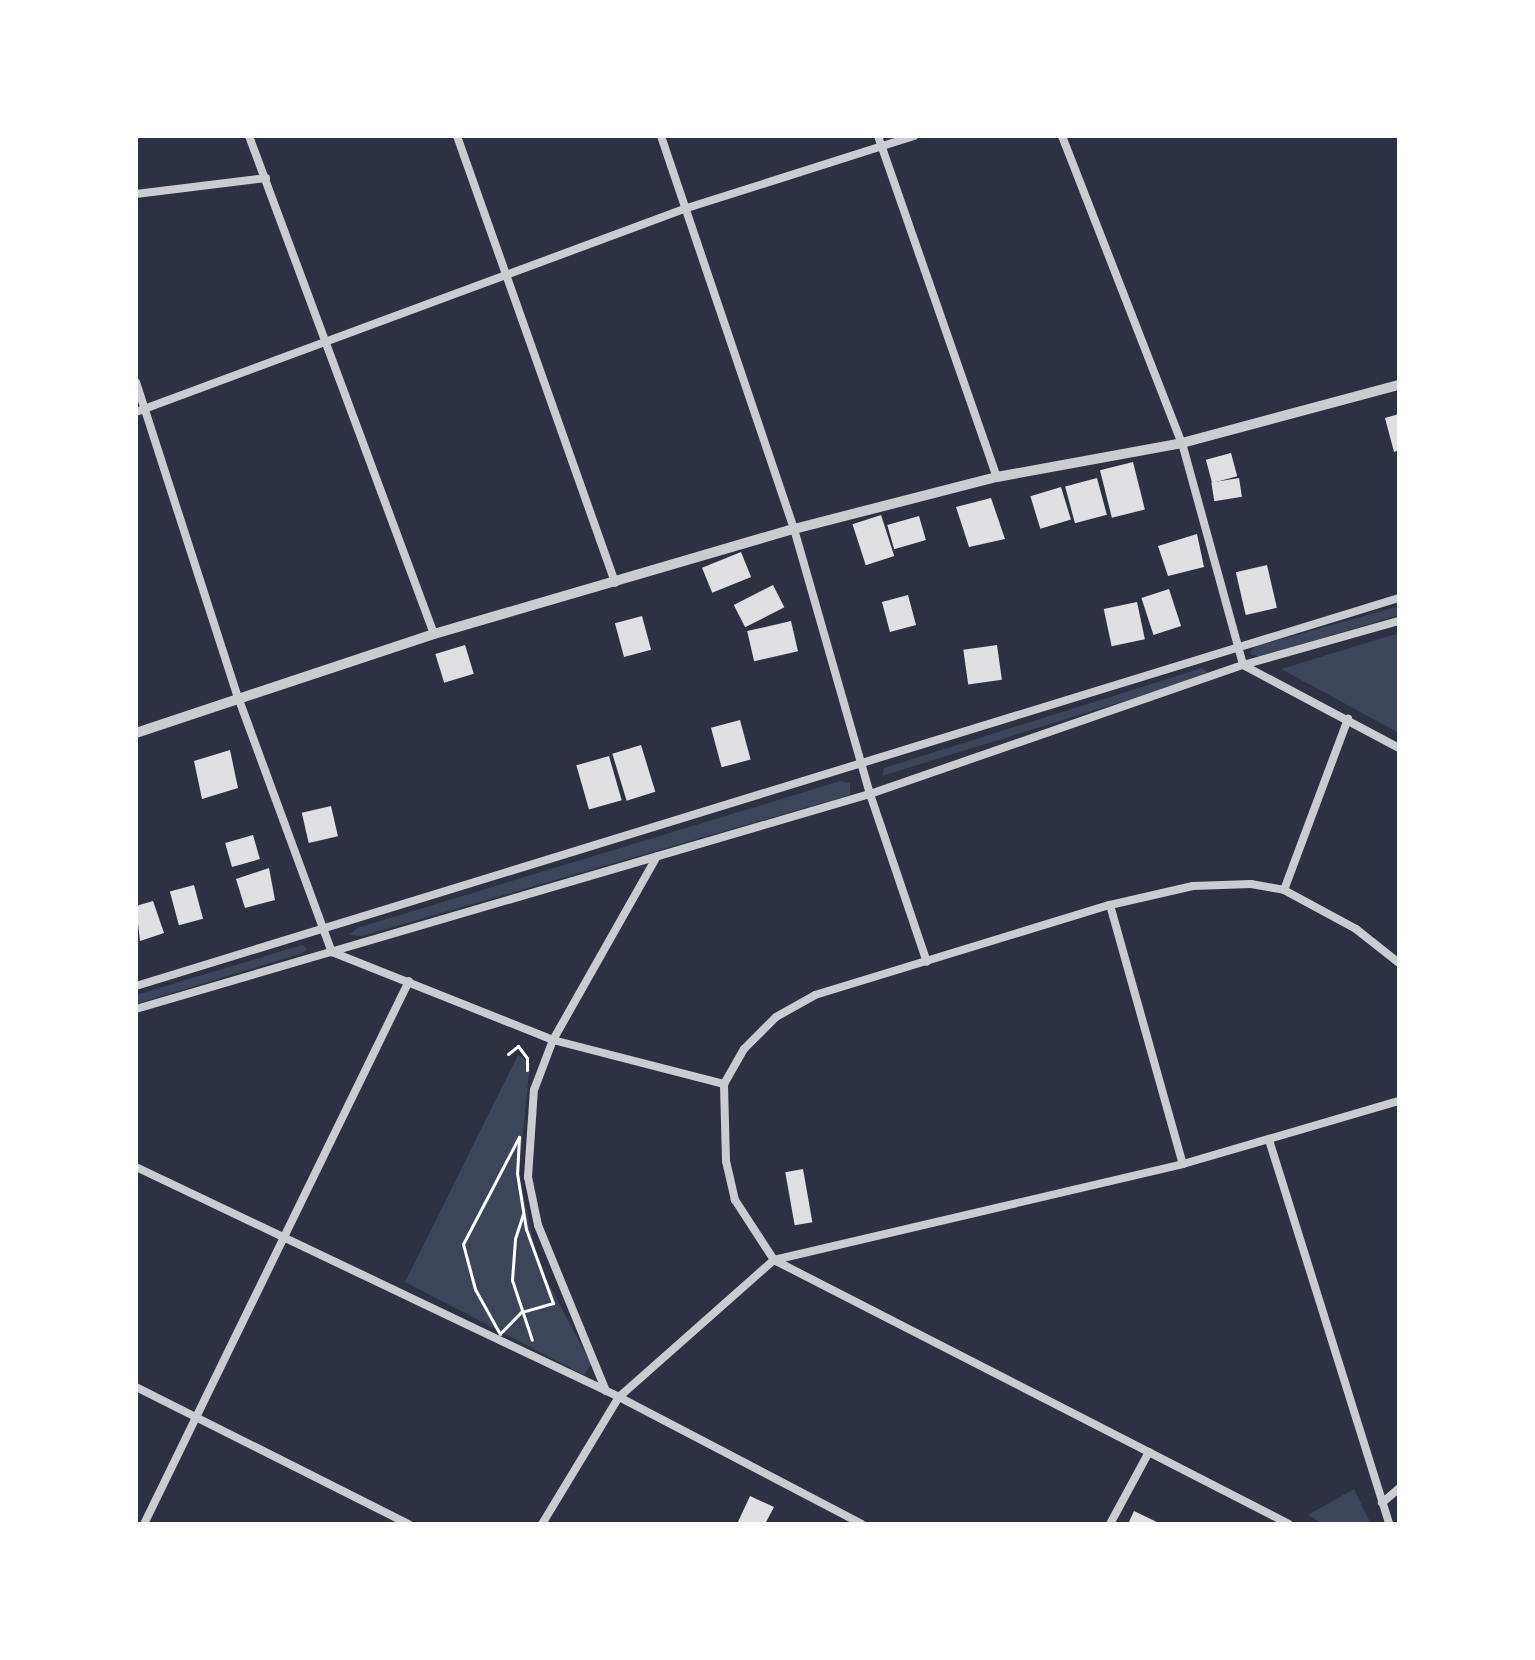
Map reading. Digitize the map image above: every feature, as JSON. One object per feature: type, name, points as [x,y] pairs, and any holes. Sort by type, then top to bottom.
[{"type":"street","points":[[249,136],[434,634]]},
{"type":"street","points":[[457,136],[615,583]]},
{"type":"street","points":[[661,136],[794,529],[870,794],[927,962]]},
{"type":"street","points":[[878,136],[997,477]]},
{"type":"street","points":[[140,410],[687,208],[914,136]]},
{"type":"street","points":[[1062,136],[1182,443],[1243,665],[1399,748]]},
{"type":"street","points":[[136,194],[266,178]]},
{"type":"street","points":[[136,382],[140,410],[238,697],[332,952],[553,1040],[724,1084]]},
{"type":"street","points":[[136,733],[434,634],[794,529],[997,477],[1182,443],[1399,385]]},
{"type":"street","points":[[136,986],[862,766],[1236,645],[1399,598]]},
{"type":"street","points":[[136,1009],[870,794],[1243,665],[1399,621]]},
{"type":"street","points":[[1284,890],[1348,719]]},
{"type":"street","points":[[606,1392],[553,1272],[528,1177],[534,1090],[553,1040],[657,856]]},
{"type":"street","points":[[1289,1524],[774,1260],[735,1200],[726,1161],[724,1084],[744,1049],[776,1017],[815,995],[1110,905],[1193,886],[1251,884],[1284,890],[1356,929],[1399,963]]},
{"type":"street","points":[[1110,905],[1183,1164]]},
{"type":"street","points":[[144,1524],[409,981]]},
{"type":"street","points":[[542,1524],[619,1397],[774,1260],[1183,1164],[1399,1101]]},
{"type":"street","points":[[1269,1140],[1389,1524]]},
{"type":"street","points":[[136,1167],[619,1397],[862,1524]]},
{"type":"street","points":[[136,1387],[408,1524]]},
{"type":"street","points":[[1110,1524],[1149,1452]]},
{"type":"street","points":[[1382,1503],[1399,1488]]},
{"type":"path","points":[[519,1137],[516,1163],[523,1214],[537,1270],[553,1303],[519,1314],[500,1334],[475,1289],[463,1244],[519,1137]]},
{"type":"path","points":[[523,1214],[515,1239],[512,1280],[519,1314],[535,1346]]},
{"type":"shaded area","points":[[1399,606],[1399,615],[1260,657],[1250,654],[1254,647]]},
{"type":"shaded area","points":[[1399,633],[1399,733],[1281,669]]},
{"type":"shaded area","points":[[1202,668],[1208,673],[1202,677],[882,776],[884,768]]},
{"type":"shaded area","points":[[840,781],[850,783],[850,795],[362,936],[349,935],[357,928]]},
{"type":"shaded area","points":[[302,945],[307,949],[303,953],[136,1004],[136,995]]},
{"type":"shaded area","points":[[518,1055],[530,1063],[519,1174],[538,1263],[591,1364],[584,1375],[405,1282]]},
{"type":"shaded area","points":[[1354,1489],[1371,1524],[1323,1524],[1308,1515]]},
{"type":"building","points":[[1399,414],[1399,450],[1394,452],[1385,418]]},
{"type":"building","points":[[1231,453],[1237,476],[1212,483],[1206,460]]},
{"type":"building","points":[[1133,462],[1145,510],[1112,518],[1100,470]]},
{"type":"building","points":[[1097,478],[1107,515],[1075,523],[1065,487]]},
{"type":"building","points":[[1239,478],[1242,497],[1214,501],[1211,482]]},
{"type":"building","points":[[1061,487],[1071,520],[1040,529],[1030,496]]},
{"type":"building","points":[[991,498],[1005,539],[969,547],[956,507]]},
{"type":"building","points":[[881,515],[894,556],[866,565],[852,524]]},
{"type":"building","points":[[919,516],[926,540],[894,549],[887,525]]},
{"type":"building","points":[[1197,534],[1204,567],[1168,576],[1158,546]]},
{"type":"building","points":[[741,552],[751,577],[712,593],[702,568]]},
{"type":"building","points":[[1267,565],[1277,608],[1246,615],[1236,572]]},
{"type":"building","points":[[773,585],[784,607],[745,627],[734,605]]},
{"type":"building","points":[[1169,589],[1181,626],[1153,635],[1141,598]]},
{"type":"building","points":[[908,595],[916,625],[890,632],[882,602]]},
{"type":"building","points":[[1137,602],[1145,639],[1112,646],[1104,609]]},
{"type":"building","points":[[642,616],[651,650],[624,657],[615,623]]},
{"type":"building","points":[[791,621],[798,651],[754,661],[747,631]]},
{"type":"building","points":[[465,645],[474,674],[444,683],[435,654]]},
{"type":"building","points":[[997,645],[1002,680],[968,684],[963,650]]},
{"type":"building","points":[[740,720],[751,760],[722,767],[711,728]]},
{"type":"building","points":[[641,745],[655,792],[627,801],[612,754]]},
{"type":"building","points":[[230,750],[238,788],[202,799],[194,761]]},
{"type":"building","points":[[609,756],[622,800],[589,810],[576,765]]},
{"type":"building","points":[[331,806],[338,836],[309,843],[302,813]]},
{"type":"building","points":[[253,835],[260,859],[232,867],[225,843]]},
{"type":"building","points":[[269,868],[275,900],[245,908],[236,879]]},
{"type":"building","points":[[194,885],[203,919],[179,925],[170,891]]},
{"type":"building","points":[[153,901],[164,933],[140,941],[136,906]]},
{"type":"building","points":[[803,1169],[812,1222],[795,1225],[785,1172]]},
{"type":"building","points":[[750,1496],[774,1507],[765,1524],[737,1524]]},
{"type":"building","points":[[1134,1511],[1161,1524],[1128,1524]]}]
